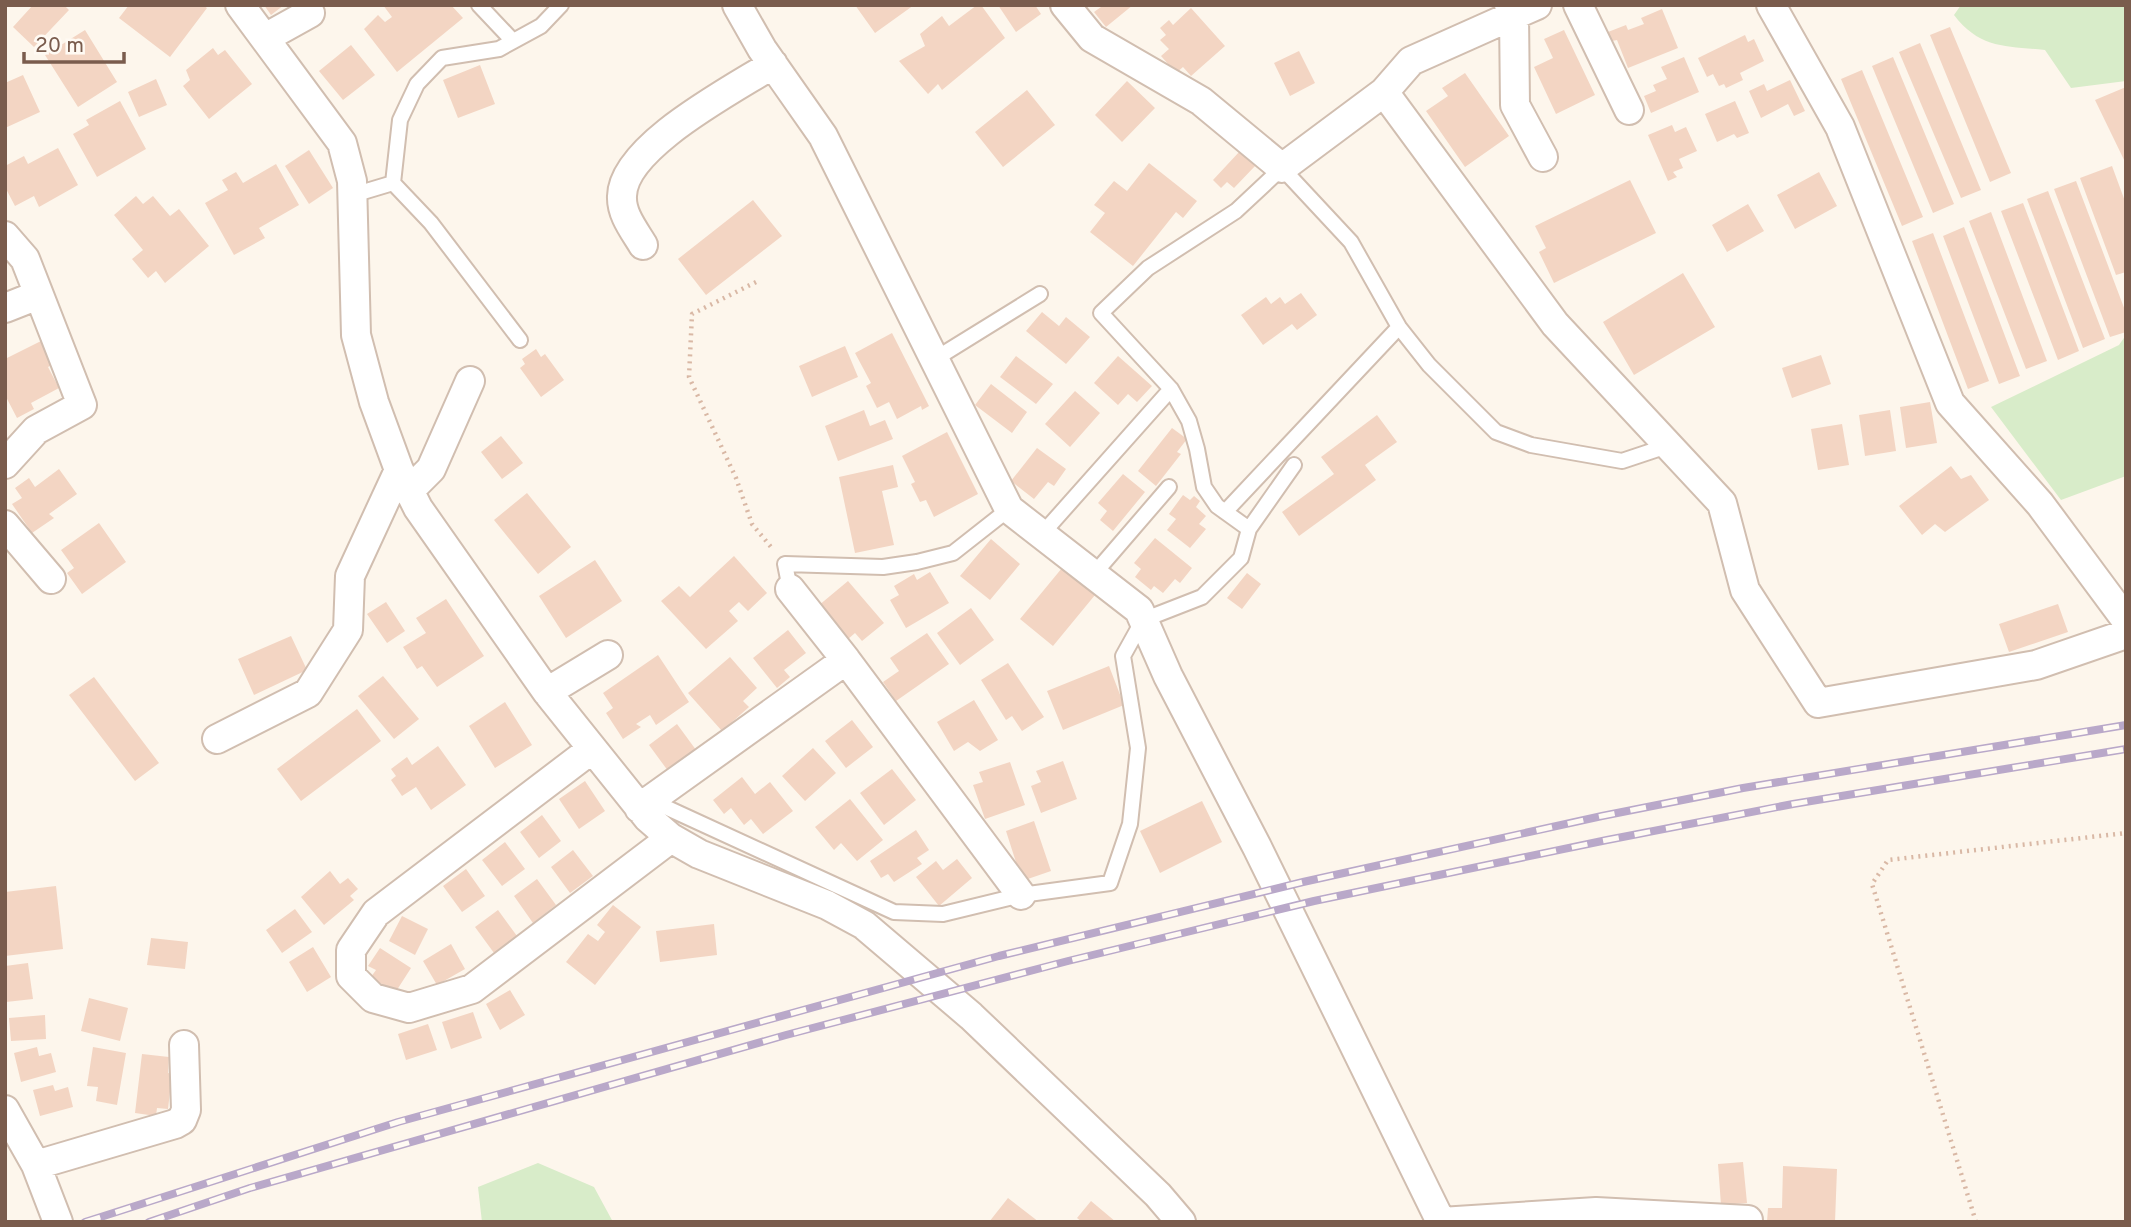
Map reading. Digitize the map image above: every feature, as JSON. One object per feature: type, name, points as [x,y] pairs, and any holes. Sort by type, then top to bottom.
[{"type":"street","points":[[240,5],[342,143],[352,181],[356,335],[374,402],[404,481],[418,508],[547,692],[592,749],[645,804],[648,818],[671,838],[699,854],[827,905],[864,925],[971,1016],[1158,1195],[1181,1222]]},
{"type":"street","points":[[737,5],[773,64],[823,136],[1009,509],[1139,610],[1168,676],[1257,847],[1441,1222],[1596,1212],[1748,1220]]},
{"type":"street","points":[[1065,5],[1092,38],[1201,101],[1282,168],[1384,92],[1411,61],[1520,9],[1515,105],[1543,157]]},
{"type":"street","points":[[1578,5],[1629,110]]},
{"type":"street","points":[[1771,5],[1840,127],[1950,402],[2040,504],[2126,620]]},
{"type":"street","points":[[265,38],[310,13]]},
{"type":"street","points":[[643,245],[623,211],[622,194],[628,174],[640,158],[672,128],[773,64]]},
{"type":"street","points":[[1384,92],[1555,324],[1722,503],[1745,590],[1818,703],[2036,664],[2126,634]]},
{"type":"street","points":[[5,236],[25,259],[82,405],[36,430],[5,464]]},
{"type":"street","points":[[5,308],[38,295]]},
{"type":"street","points":[[217,739],[308,694],[348,630],[349,576],[404,481],[431,470],[470,381]]},
{"type":"street","points":[[5,525],[51,579]]},
{"type":"street","points":[[787,577],[1021,895]]},
{"type":"street","points":[[547,692],[608,655]]},
{"type":"street","points":[[645,804],[846,660]]},
{"type":"street","points":[[592,749],[376,913],[351,950],[351,976],[373,998],[409,1008],[472,989],[671,838]]},
{"type":"street","points":[[36,1165],[182,1120],[186,1110],[184,1045]]},
{"type":"street","points":[[5,1110],[36,1165],[58,1222]]},
{"type":"lane","points":[[479,5],[513,41]]},
{"type":"lane","points":[[520,340],[431,223],[393,183],[400,120],[417,85],[442,58],[499,49],[541,26],[561,5]]},
{"type":"lane","points":[[1249,529],[1217,506],[1204,487],[1189,421],[1171,389],[1101,313],[1148,268],[1236,211],[1282,168],[1351,242],[1399,327],[1429,365],[1496,432],[1531,445],[1622,461],[1667,446]]},
{"type":"lane","points":[[353,195],[393,183]]},
{"type":"lane","points":[[935,359],[1041,294]]},
{"type":"lane","points":[[1225,512],[1399,327]]},
{"type":"lane","points":[[1042,534],[1171,389]]},
{"type":"lane","points":[[645,804],[894,912],[943,914],[1021,895],[1110,883],[1130,824],[1138,748],[1123,656],[1143,620],[1202,597],[1241,558],[1249,529],[1294,465]]},
{"type":"lane","points":[[1094,575],[1169,487]]},
{"type":"lane","points":[[787,577],[918,562],[953,553],[1009,509]]},
{"type":"path","points":[[756,282],[692,314],[689,377],[736,478],[752,524],[787,577]]},
{"type":"path","points":[[1976,1222],[1872,884],[1888,860],[2126,833]]},
{"type":"green space","points":[[1961,5],[2126,5],[2126,81],[2071,88],[2045,50],[1995,44],[1974,34],[1954,15]]},
{"type":"green space","points":[[2126,335],[2126,476],[2061,500],[1991,407],[2119,345]]},
{"type":"green space","points":[[538,1163],[594,1187],[613,1222],[482,1222],[478,1187]]},
{"type":"building","points":[[33,5],[64,5],[69,10],[34,47],[13,27]]},
{"type":"building","points":[[129,5],[203,5],[207,8],[170,57],[119,18]]},
{"type":"building","points":[[264,5],[284,5],[271,15]]},
{"type":"building","points":[[383,5],[451,5],[463,18],[397,72],[364,29],[378,15],[385,22],[392,17]]},
{"type":"building","points":[[855,5],[914,5],[875,33]]},
{"type":"building","points":[[977,5],[981,5],[1005,38],[942,90],[938,84],[928,94],[899,61],[925,46],[920,34],[942,16],[949,26]]},
{"type":"building","points":[[998,5],[1035,5],[1041,14],[1016,32]]},
{"type":"building","points":[[1100,5],[1133,5],[1106,27],[1094,12]]},
{"type":"building","points":[[1191,8],[1225,46],[1191,76],[1183,67],[1176,73],[1161,56],[1169,49],[1160,40],[1166,35],[1160,28],[1169,20],[1173,25]]},
{"type":"building","points":[[1662,9],[1678,48],[1628,68],[1617,40],[1612,41],[1608,32],[1626,25],[1628,30],[1644,24],[1641,18]]},
{"type":"building","points":[[1950,27],[2011,173],[1990,182],[1930,35]]},
{"type":"building","points":[[85,30],[117,82],[78,107],[45,55]]},
{"type":"building","points":[[1564,30],[1595,95],[1556,114],[1534,67],[1553,58],[1544,39]]},
{"type":"building","points":[[1745,35],[1748,42],[1754,39],[1764,61],[1740,73],[1743,80],[1726,88],[1724,84],[1719,86],[1713,74],[1707,77],[1698,58]]},
{"type":"building","points":[[1920,43],[1981,190],[1961,198],[1899,52]]},
{"type":"building","points":[[351,45],[375,75],[343,100],[319,71]]},
{"type":"building","points":[[213,48],[218,55],[225,50],[252,84],[209,119],[183,86],[190,80],[186,70]]},
{"type":"building","points":[[1299,51],[1315,83],[1290,96],[1274,63]]},
{"type":"building","points":[[1684,57],[1699,92],[1651,113],[1644,96],[1656,91],[1653,85],[1667,79],[1661,67]]},
{"type":"building","points":[[1893,57],[1954,204],[1933,213],[1872,66]]},
{"type":"building","points":[[480,65],[495,104],[458,118],[443,80]]},
{"type":"building","points":[[1862,70],[1923,217],[1902,226],[1841,79]]},
{"type":"building","points":[[1465,73],[1509,136],[1465,167],[1426,111],[1448,96],[1442,88]]},
{"type":"building","points":[[23,75],[40,112],[5,128],[5,83]]},
{"type":"building","points":[[156,79],[167,105],[139,117],[128,92]]},
{"type":"building","points":[[1790,80],[1805,111],[1794,116],[1788,104],[1761,118],[1749,91],[1764,84],[1767,91]]},
{"type":"building","points":[[1127,81],[1155,108],[1122,142],[1095,115]]},
{"type":"building","points":[[2126,87],[2126,164],[2095,100]]},
{"type":"building","points":[[1027,90],[1055,125],[1003,167],[975,132]]},
{"type":"building","points":[[120,101],[146,149],[97,177],[73,134],[89,125],[86,120]]},
{"type":"building","points":[[1735,101],[1749,133],[1737,138],[1734,134],[1717,142],[1705,114]]},
{"type":"building","points":[[1672,125],[1675,132],[1686,127],[1697,151],[1679,159],[1683,168],[1673,172],[1677,177],[1668,181],[1648,135]]},
{"type":"building","points":[[58,148],[78,185],[39,207],[34,196],[15,206],[5,187],[5,166],[24,156],[28,164]]},
{"type":"building","points":[[309,150],[333,188],[309,204],[285,166]]},
{"type":"building","points":[[1240,151],[1256,165],[1234,188],[1227,182],[1221,188],[1213,180]]},
{"type":"building","points":[[1149,163],[1197,201],[1183,218],[1176,212],[1133,266],[1090,232],[1105,213],[1094,205],[1114,181],[1127,191]]},
{"type":"building","points":[[276,164],[299,205],[259,228],[265,238],[234,255],[205,203],[228,190],[222,180],[236,172],[243,183]]},
{"type":"building","points":[[2112,166],[2126,204],[2126,272],[2116,275],[2080,178]]},
{"type":"building","points":[[1819,172],[1837,206],[1795,229],[1777,195]]},
{"type":"building","points":[[1630,180],[1656,233],[1554,283],[1539,252],[1546,248],[1535,226]]},
{"type":"building","points":[[2076,181],[2126,313],[2126,332],[2110,337],[2054,189]]},
{"type":"building","points":[[2048,191],[2105,339],[2083,348],[2027,199]]},
{"type":"building","points":[[136,196],[143,204],[153,196],[170,216],[179,209],[209,246],[165,283],[156,271],[148,278],[132,259],[143,250],[114,215]]},
{"type":"building","points":[[753,200],[782,236],[706,295],[678,259]]},
{"type":"building","points":[[2023,203],[2079,351],[2058,360],[2001,211]]},
{"type":"building","points":[[1748,204],[1764,231],[1727,252],[1712,225]]},
{"type":"building","points":[[1991,212],[2047,361],[2026,369],[1969,221]]},
{"type":"building","points":[[1964,227],[2020,376],[1999,384],[1943,236]]},
{"type":"building","points":[[1933,233],[1989,381],[1968,389],[1912,241]]},
{"type":"building","points":[[1683,273],[1715,327],[1634,375],[1603,322]]},
{"type":"building","points":[[1301,293],[1317,315],[1297,330],[1292,324],[1263,345],[1241,315],[1266,297],[1271,304],[1280,297],[1285,304]]},
{"type":"building","points":[[1042,312],[1059,326],[1066,317],[1090,337],[1066,364],[1026,331]]},
{"type":"building","points":[[892,333],[929,406],[922,410],[921,406],[897,419],[889,402],[877,408],[866,386],[871,383],[855,353]]},
{"type":"building","points":[[45,339],[57,362],[48,367],[59,388],[31,403],[34,409],[17,418],[5,395],[5,359]]},
{"type":"building","points":[[845,346],[858,377],[812,397],[799,366]]},
{"type":"building","points":[[536,349],[541,357],[545,354],[564,380],[541,397],[520,368],[525,364],[522,359]]},
{"type":"building","points":[[1821,355],[1831,384],[1792,398],[1782,368]]},
{"type":"building","points":[[1016,356],[1053,384],[1036,404],[1000,377]]},
{"type":"building","points":[[1118,356],[1152,386],[1137,402],[1128,394],[1118,405],[1094,383]]},
{"type":"building","points":[[991,384],[1027,412],[1012,433],[975,405]]},
{"type":"building","points":[[1075,391],[1100,413],[1070,447],[1045,424]]},
{"type":"building","points":[[1930,402],[1937,443],[1906,448],[1900,407]]},
{"type":"building","points":[[864,410],[870,426],[885,420],[893,439],[838,461],[825,426]]},
{"type":"building","points":[[1890,410],[1896,451],[1865,456],[1859,415]]},
{"type":"building","points":[[1377,415],[1397,442],[1365,465],[1376,480],[1299,536],[1282,512],[1334,474],[1321,457]]},
{"type":"building","points":[[1842,424],[1849,465],[1818,470],[1811,429]]},
{"type":"building","points":[[1172,428],[1187,439],[1177,452],[1181,454],[1156,486],[1138,471]]},
{"type":"building","points":[[947,432],[978,494],[934,517],[926,500],[920,502],[911,484],[915,482],[902,456]]},
{"type":"building","points":[[501,436],[523,463],[502,479],[481,452]]},
{"type":"building","points":[[1037,448],[1066,469],[1054,486],[1048,482],[1034,499],[1011,481]]},
{"type":"building","points":[[893,465],[898,487],[882,491],[894,545],[855,553],[839,477]]},
{"type":"building","points":[[1951,466],[1961,479],[1971,475],[1989,500],[1945,532],[1935,524],[1922,535],[1899,506]]},
{"type":"building","points":[[59,469],[77,494],[49,514],[54,518],[32,533],[12,504],[22,498],[15,488],[29,478],[35,487]]},
{"type":"building","points":[[1123,474],[1145,492],[1113,531],[1100,520],[1107,511],[1098,503]]},
{"type":"building","points":[[527,493],[571,547],[538,574],[494,520]]},
{"type":"building","points":[[1183,495],[1190,500],[1194,496],[1200,501],[1196,507],[1206,516],[1199,524],[1206,529],[1190,548],[1167,530],[1176,519],[1169,514]]},
{"type":"building","points":[[99,523],[126,562],[82,594],[67,573],[74,568],[61,550]]},
{"type":"building","points":[[1155,538],[1192,568],[1180,583],[1175,579],[1163,593],[1154,586],[1151,590],[1135,577],[1141,569],[1134,563]]},
{"type":"building","points":[[991,539],[1020,564],[990,600],[960,576]]},
{"type":"building","points":[[734,556],[767,593],[748,611],[739,602],[729,611],[738,621],[706,649],[661,601],[679,586],[690,597]]},
{"type":"building","points":[[595,560],[622,601],[566,638],[539,596]]},
{"type":"building","points":[[1062,568],[1095,595],[1053,646],[1020,619]]},
{"type":"building","points":[[930,572],[949,603],[906,628],[890,600],[899,595],[894,586],[914,574],[917,580]]},
{"type":"building","points":[[1247,573],[1261,584],[1242,609],[1227,598]]},
{"type":"building","points":[[848,581],[884,623],[862,641],[855,633],[847,640],[818,606]]},
{"type":"building","points":[[446,599],[484,656],[437,687],[422,666],[417,669],[403,647],[426,633],[416,618]]},
{"type":"building","points":[[386,602],[405,631],[387,643],[367,614]]},
{"type":"building","points":[[2058,604],[2068,632],[2009,652],[1999,624]]},
{"type":"building","points":[[971,608],[994,640],[960,665],[937,633]]},
{"type":"building","points":[[788,630],[806,653],[784,670],[790,677],[777,688],[753,658]]},
{"type":"building","points":[[927,633],[949,664],[896,701],[883,682],[899,671],[890,658]]},
{"type":"building","points":[[291,636],[307,670],[254,695],[238,659]]},
{"type":"building","points":[[658,655],[689,702],[656,725],[650,715],[636,724],[641,727],[623,739],[606,713],[613,708],[603,693]]},
{"type":"building","points":[[730,657],[757,688],[743,701],[749,707],[722,731],[688,693]]},
{"type":"building","points":[[1008,663],[1044,717],[1022,731],[1012,716],[1006,720],[981,680]]},
{"type":"building","points":[[1109,666],[1124,705],[1063,730],[1047,691]]},
{"type":"building","points":[[383,676],[419,719],[394,739],[358,696]]},
{"type":"building","points":[[94,677],[159,763],[135,781],[69,695]]},
{"type":"building","points":[[974,700],[998,740],[980,751],[968,742],[954,751],[937,722]]},
{"type":"building","points":[[505,702],[532,745],[495,768],[469,726]]},
{"type":"building","points":[[357,709],[381,741],[301,801],[277,769]]},
{"type":"building","points":[[852,720],[873,747],[846,768],[825,741]]},
{"type":"building","points":[[677,724],[699,754],[671,775],[649,745]]},
{"type":"building","points":[[438,746],[466,785],[431,810],[416,787],[402,796],[391,780],[396,776],[391,769],[407,757],[412,765]]},
{"type":"building","points":[[813,748],[836,773],[805,801],[782,776]]},
{"type":"building","points":[[1063,761],[1077,799],[1041,813],[1031,786],[1041,782],[1036,771]]},
{"type":"building","points":[[1010,762],[1025,805],[985,819],[973,785],[983,782],[979,772]]},
{"type":"building","points":[[892,769],[916,800],[884,825],[860,793]]},
{"type":"building","points":[[742,777],[755,794],[770,782],[793,811],[763,834],[751,819],[744,825],[731,808],[724,814],[713,800]]},
{"type":"building","points":[[585,781],[605,811],[579,829],[559,799]]},
{"type":"building","points":[[850,799],[883,840],[857,861],[841,843],[834,850],[815,827]]},
{"type":"building","points":[[1202,801],[1222,842],[1160,873],[1140,831]]},
{"type":"building","points":[[542,815],[561,841],[539,858],[520,832]]},
{"type":"building","points":[[1034,821],[1051,871],[1022,881],[1006,831]]},
{"type":"building","points":[[916,830],[929,850],[917,858],[922,864],[894,882],[888,874],[881,878],[870,861]]},
{"type":"building","points":[[505,842],[525,869],[502,886],[482,860]]},
{"type":"building","points":[[573,850],[593,876],[570,893],[551,867]]},
{"type":"building","points":[[957,859],[972,878],[939,906],[916,877],[936,861],[943,870]]},
{"type":"building","points":[[466,869],[485,896],[462,912],[443,886]]},
{"type":"building","points":[[330,871],[340,884],[348,878],[358,889],[350,896],[354,900],[324,925],[301,897]]},
{"type":"building","points":[[537,879],[556,905],[533,923],[514,896]]},
{"type":"building","points":[[56,886],[63,949],[5,956],[5,892]]},
{"type":"building","points":[[613,905],[641,927],[595,985],[566,962],[588,934],[598,941],[605,932],[597,925]]},
{"type":"building","points":[[295,909],[312,932],[282,953],[266,930]]},
{"type":"building","points":[[498,910],[517,936],[494,953],[475,927]]},
{"type":"building","points":[[402,916],[428,929],[415,955],[389,941]]},
{"type":"building","points":[[714,924],[717,955],[660,962],[656,931]]},
{"type":"building","points":[[151,938],[188,942],[185,969],[147,965]]},
{"type":"building","points":[[451,944],[465,969],[437,985],[423,961]]},
{"type":"building","points":[[313,947],[331,977],[307,992],[289,962]]},
{"type":"building","points":[[380,948],[411,968],[395,993],[371,977],[376,970],[368,966]]},
{"type":"building","points":[[28,963],[33,999],[6,1002],[5,966]]},
{"type":"building","points":[[510,990],[525,1015],[500,1030],[486,1004]]},
{"type":"building","points":[[89,998],[128,1008],[120,1041],[81,1031]]},
{"type":"building","points":[[473,1012],[482,1038],[451,1049],[442,1022]]},
{"type":"building","points":[[45,1015],[46,1039],[11,1041],[9,1018]]},
{"type":"building","points":[[428,1024],[437,1050],[406,1060],[398,1034]]},
{"type":"building","points":[[37,1047],[39,1056],[51,1053],[56,1072],[21,1082],[14,1053]]},
{"type":"building","points":[[93,1047],[126,1053],[117,1105],[96,1101],[98,1087],[87,1086]]},
{"type":"building","points":[[142,1054],[169,1057],[168,1073],[172,1074],[168,1109],[157,1108],[156,1116],[135,1113]]},
{"type":"building","points":[[53,1085],[55,1091],[68,1087],[73,1107],[40,1116],[33,1090]]},
{"type":"building","points":[[1743,1162],[1747,1203],[1721,1205],[1718,1164]]},
{"type":"building","points":[[1783,1166],[1837,1169],[1835,1222],[1767,1222],[1768,1208],[1782,1208]]},
{"type":"building","points":[[1008,1198],[1039,1222],[989,1222]]},
{"type":"building","points":[[1091,1201],[1116,1222],[1082,1222],[1077,1218]]},
{"type":"railway","points":[[85,1222],[398,1122],[999,956],[1303,882],[1602,816],[1743,788],[2126,725]]},
{"type":"railway","points":[[149,1222],[250,1188],[786,1035],[1068,961],[1314,901],[1793,804],[2126,749]]}]
